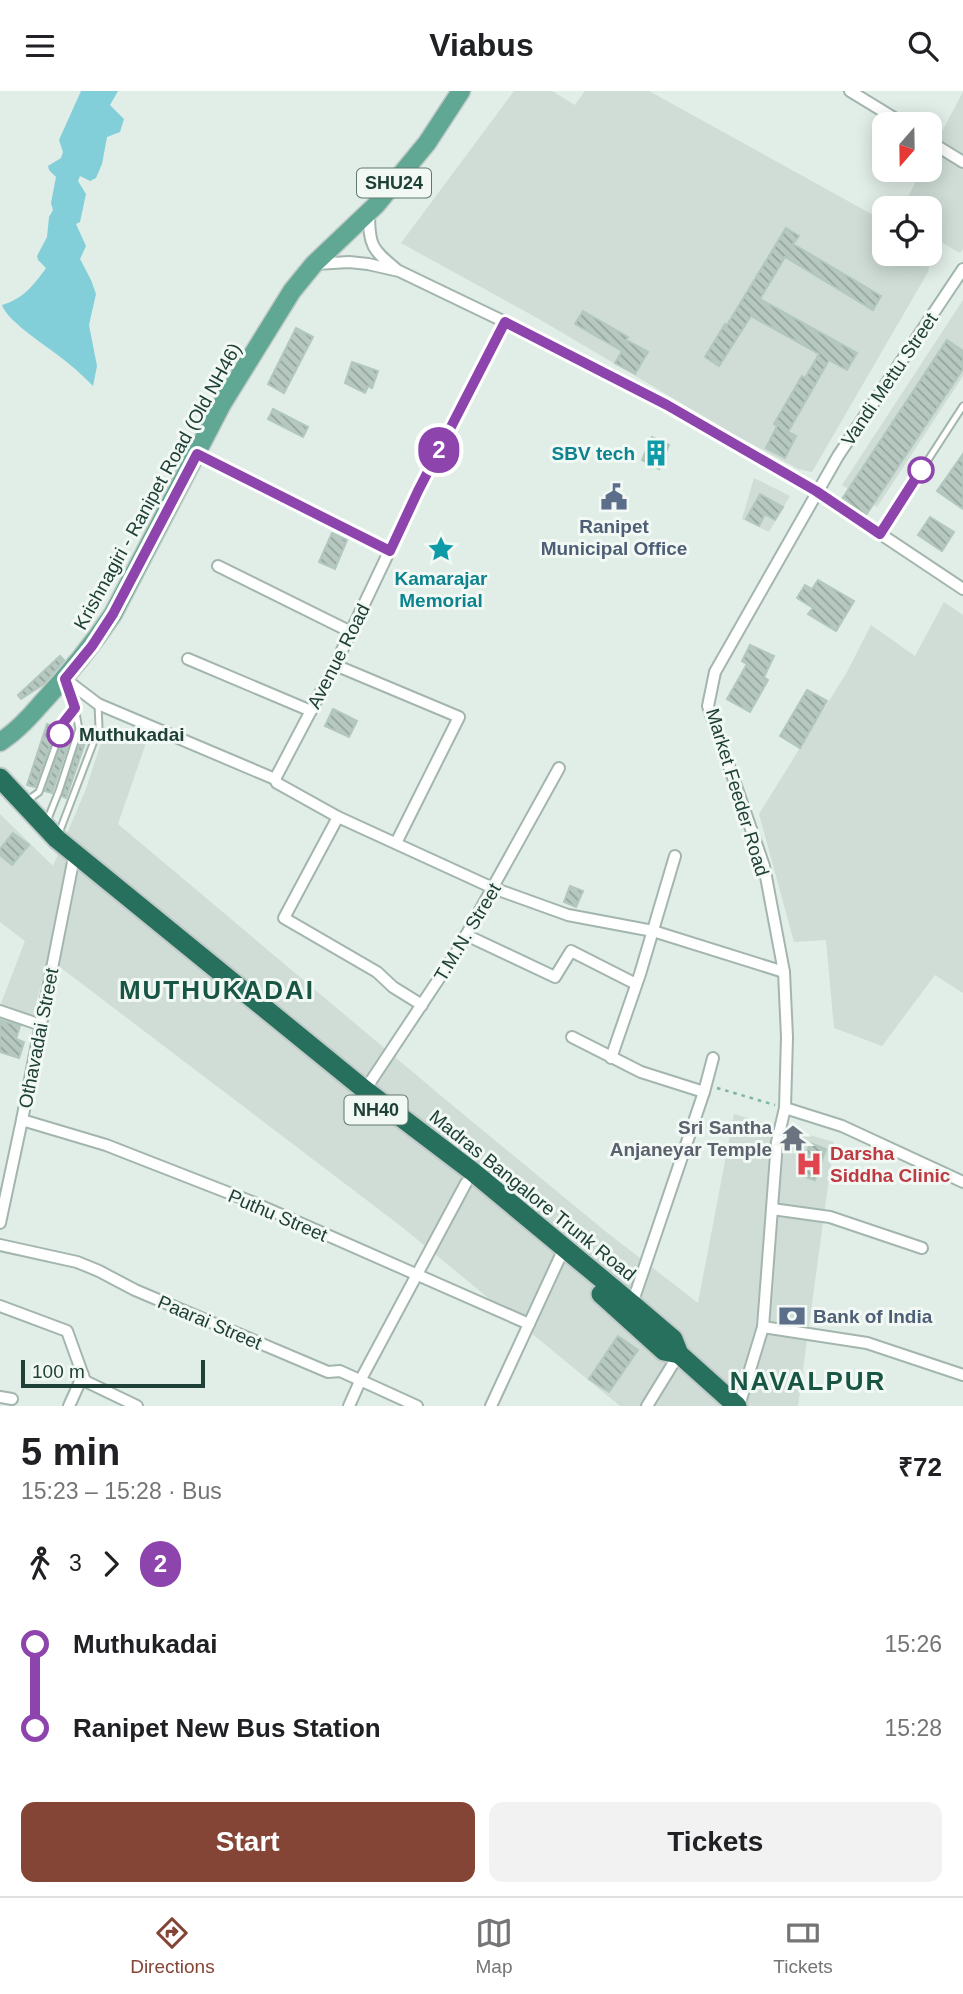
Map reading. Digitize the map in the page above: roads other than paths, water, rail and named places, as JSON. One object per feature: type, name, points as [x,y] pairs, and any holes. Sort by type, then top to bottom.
[{"type":"highway","name":"Madras Bangalore Trunk Road","points":[[0,778],[73,859],[444,1159],[466,1183],[632,1304],[673,1339],[679,1354],[738,1406]]},
{"type":"highway","name":"NH40","points":[[0,797],[73,859]]},
{"type":"highway","name":"Madras Bangalore Trunk Road","points":[[444,1159],[473,1172],[563,1253],[664,1351],[679,1354]]},
{"type":"main road","name":"Krishnagiri - Ranipet Road (Old NH46)","points":[[5,737],[65,679],[92,646],[113,614],[222,404],[285,303],[314,264],[369,213],[427,143],[461,91]]},
{"type":"street","points":[[850,91],[884,112]]},
{"type":"street","points":[[942,149],[963,162]]},
{"type":"street","points":[[369,213],[370,243],[378,254],[398,271]]},
{"type":"street","points":[[314,264],[349,261],[398,271],[505,322],[667,405],[816,491],[963,589]]},
{"type":"street","name":"Vandi Mettu Street","points":[[816,491],[963,268]]},
{"type":"street","name":"Avenue Road","points":[[275,779],[335,665],[418,491],[505,322]]},
{"type":"street","points":[[197,454],[390,551]]},
{"type":"street","name":"Market Feeder Road","points":[[738,1406],[763,1327],[777,1142],[785,1108],[788,1037],[784,972],[764,866],[708,706],[715,672],[816,491]]},
{"type":"street","points":[[218,566],[351,632]]},
{"type":"street","points":[[188,659],[311,711]]},
{"type":"street","points":[[335,665],[458,717],[396,843]]},
{"type":"street","points":[[65,679],[98,704],[275,779],[276,783],[338,817],[493,888],[568,915],[653,931],[784,972]]},
{"type":"street","name":"T.M.N. Street","points":[[360,1092],[422,1005],[466,935],[559,768]]},
{"type":"street","points":[[338,817],[284,918],[377,972],[393,987],[422,1005]]},
{"type":"street","points":[[611,1058],[675,856]]},
{"type":"street","name":"Othavadai Street","points":[[0,1223],[73,859]]},
{"type":"street","points":[[466,935],[555,977],[571,951],[636,984]]},
{"type":"street","points":[[0,1011],[41,1025]]},
{"type":"street","points":[[572,1037],[641,1072],[705,1088]]},
{"type":"street","points":[[632,1304],[713,1058]]},
{"type":"street","points":[[785,1108],[842,1126],[963,1182]]},
{"type":"street","name":"Puthu Street","points":[[22,1120],[106,1145],[252,1202],[529,1324]]},
{"type":"street","points":[[349,1406],[466,1183]]},
{"type":"street","points":[[772,1209],[830,1217],[922,1248]]},
{"type":"street","name":"Paarai Street","points":[[0,1245],[77,1262],[135,1290],[328,1372],[340,1371],[361,1379],[417,1406]]},
{"type":"street","points":[[491,1406],[563,1253]]},
{"type":"street","points":[[0,1307],[67,1331],[85,1381],[137,1406]]},
{"type":"street","points":[[763,1327],[867,1343],[963,1375]]},
{"type":"street","points":[[647,1406],[679,1354]]},
{"type":"street","points":[[69,1406],[83,1375]]},
{"type":"street","points":[[0,1398],[12,1399]]},
{"type":"lane","points":[[880,534],[963,406]]},
{"type":"lane","points":[[51,833],[59,792],[79,729],[65,679]]},
{"type":"lane","points":[[51,833],[99,728],[98,704]]},
{"type":"lane","points":[[24,803],[39,792],[64,722],[75,708]]},
{"type":"water","points":[[81,91],[118,91],[110,105],[124,119],[120,132],[107,137],[102,164],[96,178],[90,181],[80,176],[78,181],[86,194],[80,222],[76,224],[86,246],[80,259],[96,294],[89,325],[97,366],[93,386],[12,319],[2,305],[27,291],[46,268],[37,256],[47,237],[49,217],[53,210],[51,203],[56,177],[48,166],[61,158],[63,152],[59,140]]},
{"type":"place","name":"SBV tech","points":[[656,453]]},
{"type":"place","name":"Ranipet Municipal Office","points":[[614,497]]},
{"type":"place","name":"Kamarajar Memorial","points":[[441,549]]},
{"type":"place","name":"Muthukadai","points":[[60,734]]},
{"type":"place","name":"Sri Santha Anjaneyar Temple","points":[[793,1138]]},
{"type":"place","name":"Darsha Siddha Clinic","points":[[809,1164]]},
{"type":"place","name":"Bank of India","points":[[792,1316]]},
{"type":"district","name":"MUTHUKADAI","points":[[217,990]]},
{"type":"district","name":"NAVALPUR","points":[[808,1381]]}]
